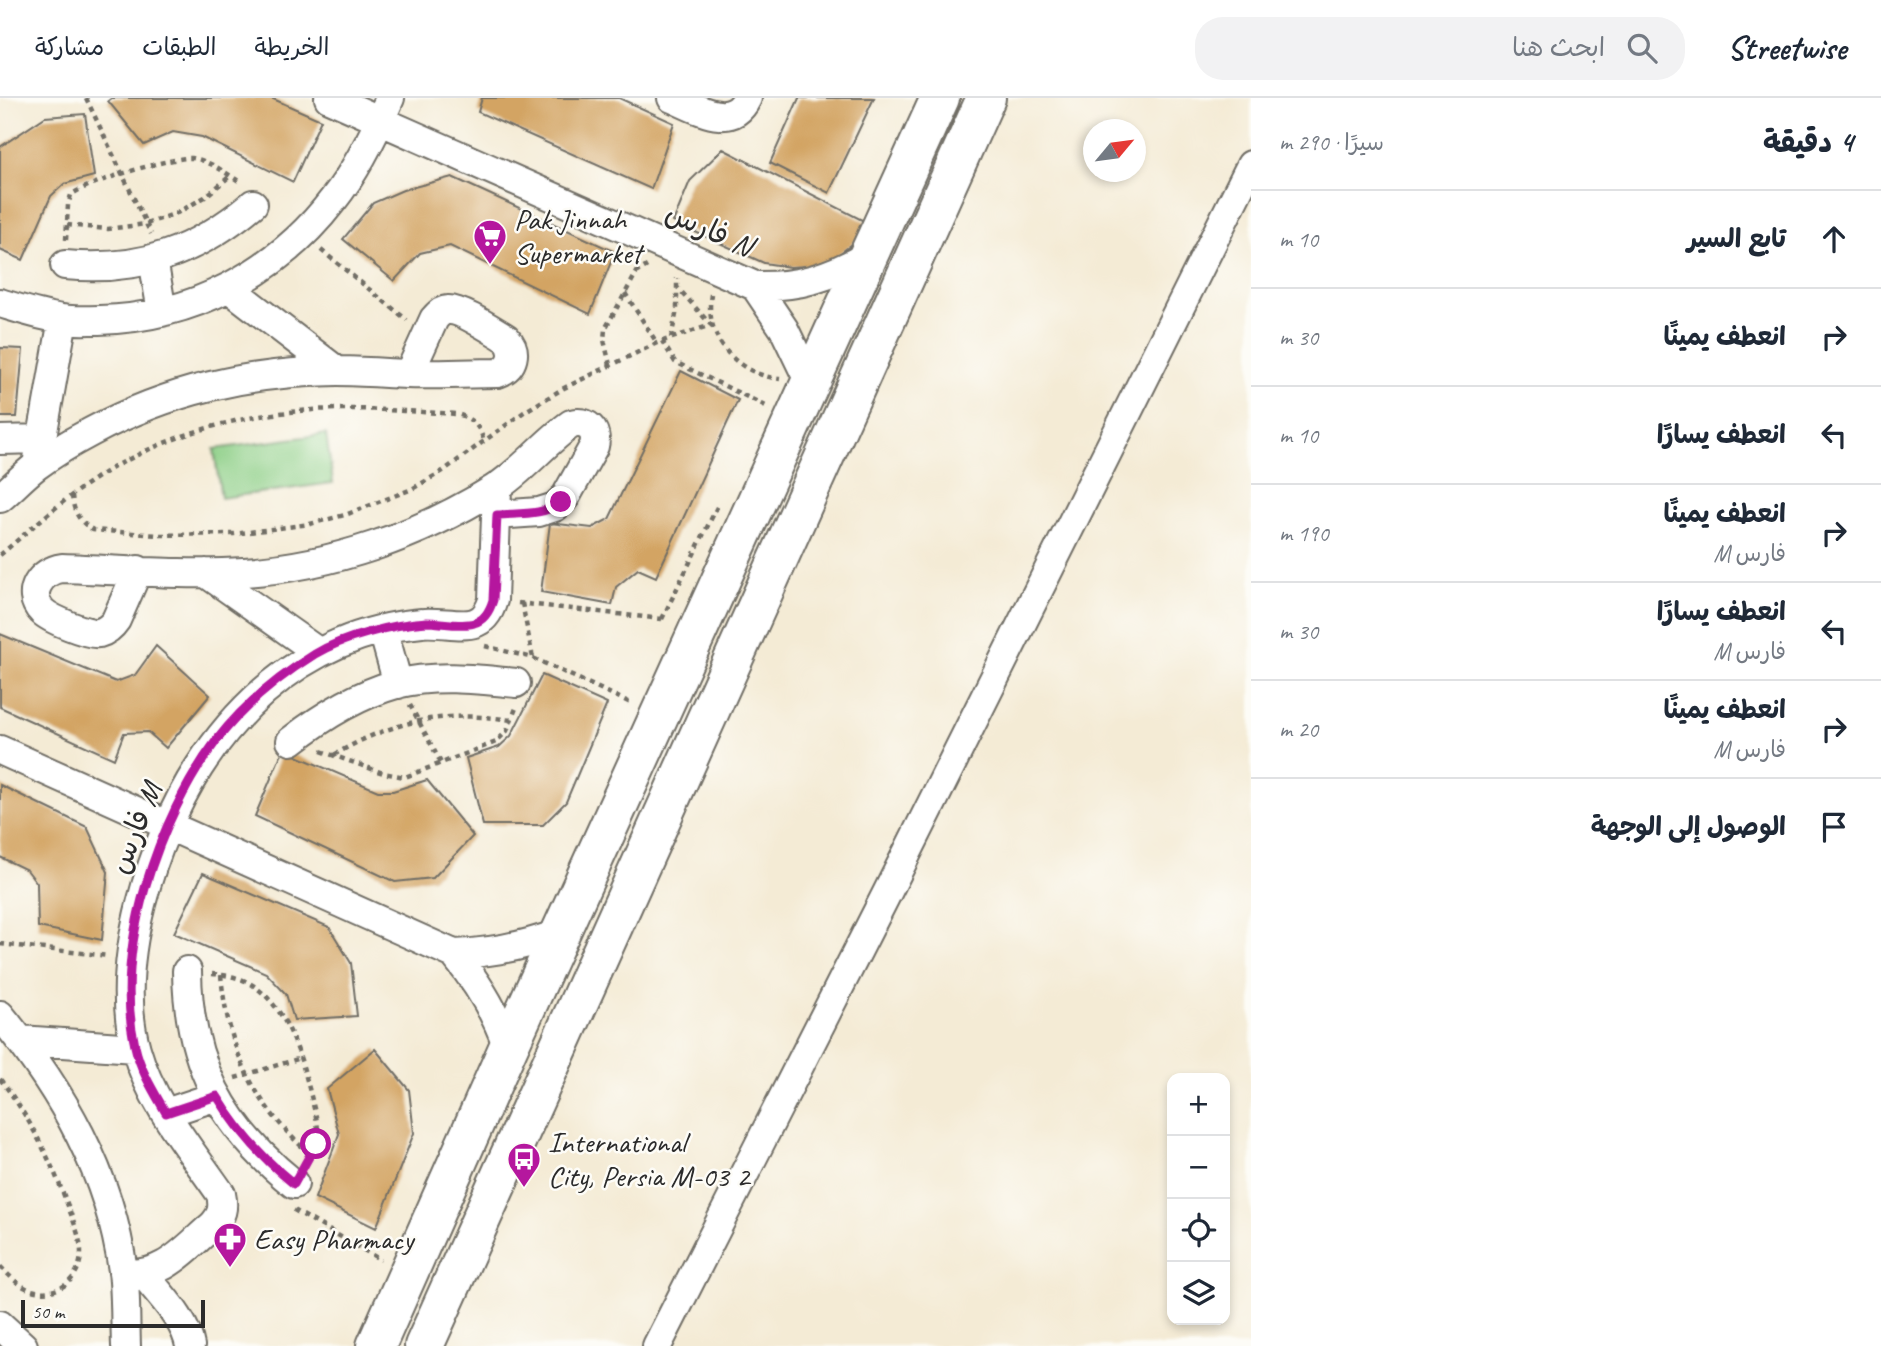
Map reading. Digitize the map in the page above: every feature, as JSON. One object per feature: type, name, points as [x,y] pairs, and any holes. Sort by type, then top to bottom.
[{"type":"street","name":"فارس N","points":[[329,98],[385,109],[718,270],[755,285],[795,284],[815,280],[868,255]]},
{"type":"street","points":[[672,98],[713,115],[722,116],[739,110],[747,98]]},
{"type":"street","points":[[376,1346],[809,379],[940,98]]},
{"type":"street","points":[[424,1346],[986,98]]},
{"type":"street","points":[[0,303],[63,319],[118,319],[185,306],[229,288],[275,259],[302,235],[333,200],[359,162],[385,109]]},
{"type":"street","points":[[657,1346],[894,880],[1251,165]]},
{"type":"street","points":[[65,265],[110,267],[158,258],[207,238],[231,223],[253,204]]},
{"type":"street","points":[[158,258],[162,312]]},
{"type":"street","name":"فارس N","points":[[755,285],[784,329],[809,379]]},
{"type":"street","points":[[229,288],[337,371]]},
{"type":"street","points":[[0,440],[39,452],[72,442],[148,405],[188,391],[262,377],[337,371],[409,374],[498,373],[505,370],[513,358],[511,344],[506,338],[452,310],[445,310],[439,313],[426,336],[409,374]]},
{"type":"street","points":[[0,498],[39,452],[63,319]]},
{"type":"street","points":[[138,570],[245,572],[321,561],[394,539],[464,507],[497,501],[493,600],[491,608],[481,620],[466,625]]},
{"type":"street","points":[[206,573],[318,652]]},
{"type":"street","name":"فارس M","points":[[133,1273],[152,1272],[167,1264],[219,1220],[223,1203],[221,1194],[153,1091],[135,1048],[130,1019],[131,958],[141,906],[148,879],[182,796],[218,739],[240,714],[290,670],[318,652],[349,639],[404,625],[446,622],[466,625]]},
{"type":"street","points":[[383,630],[398,684]]},
{"type":"street","points":[[291,741],[342,706],[398,684],[453,678],[516,683]]},
{"type":"street","points":[[0,750],[454,954],[487,998],[508,1048]]},
{"type":"street","points":[[454,954],[509,949],[561,933]]},
{"type":"street","points":[[187,971],[192,1030],[202,1064],[214,1091],[250,1144],[294,1184]]},
{"type":"street","points":[[0,1015],[62,1100],[84,1142],[116,1234],[133,1273],[177,1317],[184,1327],[190,1346]]},
{"type":"street","points":[[20,1040],[135,1048]]},
{"type":"street","points":[[166,1113],[214,1091]]},
{"type":"street","points":[[126,1346],[133,1273]]},
{"type":"street","points":[[0,1325],[23,1346]]},
{"type":"path","points":[[86,98],[146,224],[158,258]]},
{"type":"path","points":[[65,265],[71,195],[122,174],[174,160],[198,159],[261,194],[253,204]]},
{"type":"path","points":[[67,225],[108,229],[146,224],[177,213],[205,197],[230,176]]},
{"type":"path","points":[[302,235],[426,336]]},
{"type":"path","points":[[610,365],[604,334],[607,324],[637,272],[646,266],[652,266]]},
{"type":"path","points":[[711,325],[710,297],[718,270]]},
{"type":"path","points":[[667,272],[689,282]]},
{"type":"path","points":[[671,338],[677,310],[677,277]]},
{"type":"path","points":[[678,288],[711,325],[729,355],[748,369],[777,379],[809,379]]},
{"type":"path","points":[[625,293],[675,362],[766,406],[760,419]]},
{"type":"path","points":[[72,495],[75,512],[86,526],[93,530],[196,536],[310,524],[379,503],[412,489],[443,471],[544,399],[660,342],[711,325]]},
{"type":"path","points":[[0,555],[35,523],[117,465],[165,442],[224,423],[285,412],[346,409],[457,414],[472,421],[482,434],[484,443]]},
{"type":"path","points":[[662,619],[717,506]]},
{"type":"path","points":[[493,600],[701,623]]},
{"type":"path","points":[[522,603],[533,659]]},
{"type":"path","points":[[466,625],[466,643],[488,646],[533,659],[659,716]]},
{"type":"path","points":[[291,741],[383,773],[405,777],[496,742],[506,731],[526,684],[516,683]]},
{"type":"path","points":[[398,684],[441,762]]},
{"type":"path","points":[[334,755],[374,734],[418,720],[488,716],[511,720]]},
{"type":"path","points":[[0,944],[131,958]]},
{"type":"path","points":[[187,971],[244,980],[257,987],[281,1016],[292,1036],[301,1058],[318,1129],[312,1155],[294,1184],[305,1191],[293,1210],[407,1275]]},
{"type":"path","points":[[221,975],[228,1026],[246,1074],[275,1118],[292,1138],[312,1155]]},
{"type":"path","points":[[214,1091],[246,1074],[301,1058]]},
{"type":"path","points":[[0,1079],[20,1108],[56,1175],[74,1223],[81,1256],[72,1280],[58,1290],[49,1292],[22,1287],[0,1266]]},
{"type":"green space","points":[[326,434],[333,483],[221,498],[214,449]]},
{"type":"building","points":[[112,98],[271,98],[321,120],[293,182],[202,137],[173,132],[144,145],[108,101]]},
{"type":"building","points":[[482,98],[619,98],[674,123],[651,189],[478,112]]},
{"type":"building","points":[[799,98],[874,98],[829,193],[770,163]]},
{"type":"building","points":[[85,114],[94,176],[64,184],[51,196],[23,260],[0,250],[0,147],[45,117]]},
{"type":"building","points":[[723,149],[866,222],[860,238],[830,261],[790,267],[764,263],[673,222],[690,181]]},
{"type":"building","points":[[452,177],[615,252],[590,314],[450,246],[420,253],[394,281],[343,239],[373,203],[403,190]]},
{"type":"building","points":[[0,348],[23,349],[17,417],[0,417]]},
{"type":"building","points":[[681,371],[738,400],[656,577],[638,569],[616,587],[612,605],[541,592],[550,523],[592,528],[609,519]]},
{"type":"building","points":[[0,634],[116,682],[135,675],[156,646],[210,695],[166,748],[148,732],[124,733],[114,759],[0,707]]},
{"type":"building","points":[[542,675],[607,704],[566,802],[543,825],[483,825],[466,758],[499,747],[511,736]]},
{"type":"building","points":[[283,750],[378,791],[393,791],[427,780],[473,836],[433,878],[395,882],[255,816]]},
{"type":"building","points":[[0,785],[87,827],[108,872],[102,940],[38,927],[37,883],[27,870],[0,857]]},
{"type":"building","points":[[203,873],[329,927],[351,963],[357,1016],[294,1020],[286,994],[266,973],[174,933]]},
{"type":"building","points":[[375,1049],[409,1090],[414,1133],[376,1228],[315,1198],[339,1134],[327,1089]]},
{"type":"place","name":"Pak Jinnah Supermarket","points":[[490,266]]},
{"type":"place","name":"International City, Persia M-03 2","points":[[524,1189]]},
{"type":"place","name":"Easy Pharmacy","points":[[230,1269]]},
{"type":"route","points":[[316,1144],[294,1184],[250,1144],[217,1096],[166,1113],[153,1091],[135,1048],[129,991],[135,934],[148,879],[158,852],[182,796],[199,766],[218,739],[264,691],[318,652],[349,639],[404,625],[425,622],[466,625],[481,620],[491,608],[493,600],[497,515],[539,512],[561,502]]}]
